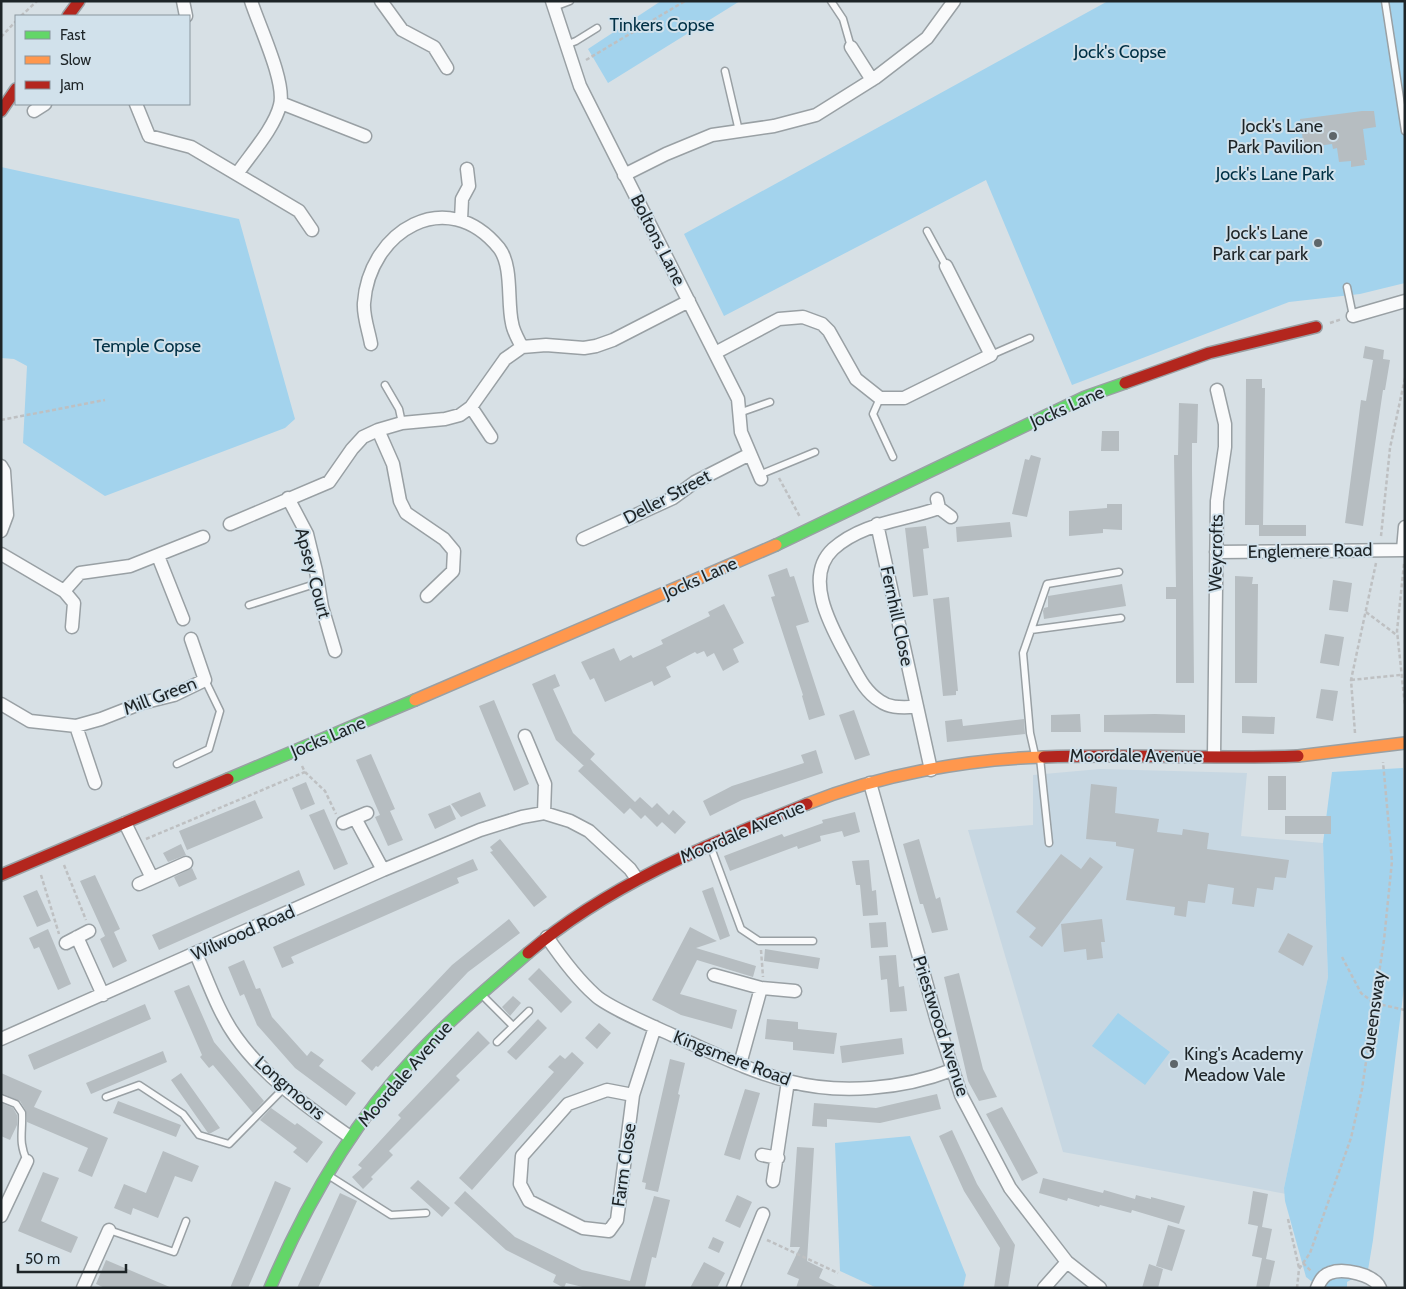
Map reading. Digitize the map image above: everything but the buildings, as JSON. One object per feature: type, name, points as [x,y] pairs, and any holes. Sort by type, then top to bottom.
[{"type":"street","points":[[69,15],[79,1]]},
{"type":"street","points":[[183,1],[186,15]]},
{"type":"street","points":[[237,174],[271,124],[281,103],[279,76],[251,1]]},
{"type":"street","points":[[381,1],[402,30],[434,47],[446,68]]},
{"type":"street","points":[[624,175],[694,141],[712,135],[774,126],[816,115],[872,80],[927,38],[954,1]]},
{"type":"street","name":"Boltons Lane","points":[[553,4],[580,86],[738,399],[741,432],[750,454],[763,475]]},
{"type":"street","points":[[851,47],[872,80]]},
{"type":"street","points":[[1,111],[15,91]]},
{"type":"street","points":[[281,103],[365,136]]},
{"type":"street","points":[[34,111],[43,105]]},
{"type":"street","points":[[136,105],[149,136],[188,145],[299,212],[312,230]]},
{"type":"street","points":[[461,220],[462,199],[469,186],[467,169]]},
{"type":"street","points":[[371,344],[364,304],[374,266],[388,242],[414,224],[426,220],[447,218],[461,220],[481,232],[501,252],[509,286],[511,321],[522,347]]},
{"type":"street","points":[[715,352],[779,320],[791,317],[814,319],[829,331],[856,379],[880,398],[904,398],[992,355],[946,266]]},
{"type":"street","points":[[230,524],[329,482],[352,449],[363,437],[378,430],[402,423],[445,419],[460,415],[471,407],[505,359],[522,347],[546,345],[584,348],[596,346],[613,340],[689,301]]},
{"type":"street","points":[[1353,316],[1405,301]]},
{"type":"street","name":"Jocks Lane","points":[[1,875],[658,597],[807,531],[1085,397],[1209,354],[1316,327]]},
{"type":"street","name":"Weycrofts","points":[[1214,756],[1217,501],[1225,439],[1225,424],[1217,390]]},
{"type":"street","points":[[471,407],[492,437]]},
{"type":"street","points":[[378,430],[393,464],[400,501],[406,513],[444,539],[454,552],[453,571],[427,596]]},
{"type":"street","name":"Deller Street","points":[[583,539],[673,498],[695,482],[750,454]]},
{"type":"street","points":[[1,466],[4,470],[7,515],[1,531]]},
{"type":"street","name":"Apsey Court","points":[[288,498],[307,534],[322,607],[335,650]]},
{"type":"street","points":[[916,707],[891,707],[878,700],[864,687],[828,620],[822,603],[821,584],[823,568],[832,550],[849,538],[877,524],[918,516],[938,503],[951,517]]},
{"type":"street","name":"Fernhill Close","points":[[877,524],[931,770]]},
{"type":"street","points":[[1404,550],[1405,527]]},
{"type":"street","points":[[64,591],[80,573],[130,566],[203,537]]},
{"type":"street","name":"Englemere Road","points":[[1216,552],[1404,550]]},
{"type":"street","points":[[1,554],[64,591],[74,603],[72,627]]},
{"type":"street","points":[[158,556],[183,619]]},
{"type":"street","name":"Mill Green","points":[[1,704],[30,721],[76,726],[101,719],[142,702],[174,695],[204,680],[191,639]]},
{"type":"street","points":[[76,726],[95,783]]},
{"type":"street","points":[[525,736],[546,784],[544,813],[570,821],[589,831],[630,869],[637,879]]},
{"type":"street","name":"Moordale Avenue","points":[[270,1288],[288,1246],[350,1137],[412,1060],[480,993],[547,937],[637,879],[710,844],[825,797],[870,783],[931,770],[979,762],[1037,756],[1317,755],[1405,743]]},
{"type":"street","name":"Priestwood Avenue","points":[[870,783],[952,1070],[961,1095],[1010,1188],[1067,1262],[1100,1288]]},
{"type":"street","points":[[342,823],[367,813]]},
{"type":"street","name":"Wilwood Road","points":[[1,1039],[383,870],[480,830],[544,813]]},
{"type":"street","points":[[355,818],[383,870]]},
{"type":"street","points":[[126,823],[152,878]]},
{"type":"street","points":[[139,884],[186,863]]},
{"type":"street","points":[[89,931],[72,940],[103,995]]},
{"type":"street","name":"Kingsmere Road","points":[[547,937],[596,996],[656,1027],[740,1064],[788,1082],[850,1088],[875,1088],[925,1080],[952,1070]]},
{"type":"street","name":"Longmoors","points":[[196,954],[235,1036],[261,1067],[284,1088],[350,1137]]},
{"type":"street","points":[[714,975],[762,988],[795,990]]},
{"type":"street","points":[[740,1064],[762,988]]},
{"type":"street","name":"Farm Close","points":[[633,1095],[607,1090],[568,1104],[522,1156],[520,1184],[529,1201],[583,1228],[609,1231],[617,1220],[633,1095],[656,1027]]},
{"type":"street","points":[[773,1181],[788,1082]]},
{"type":"street","points":[[762,1155],[778,1158]]},
{"type":"street","points":[[1,1216],[27,1161]]},
{"type":"street","points":[[733,1288],[763,1214]]},
{"type":"street","points":[[83,1288],[109,1230]]},
{"type":"street","points":[[1044,1288],[1067,1262]]},
{"type":"street","points":[[1318,1288],[1320,1281],[1330,1273],[1341,1272],[1360,1274],[1378,1283],[1380,1288]]},
{"type":"lane","points":[[553,4],[570,1]]},
{"type":"lane","points":[[831,1],[844,19],[851,47]]},
{"type":"lane","points":[[1385,1],[1405,131]]},
{"type":"lane","points":[[566,45],[597,28]]},
{"type":"lane","points":[[725,71],[739,131]]},
{"type":"lane","points":[[927,231],[946,266]]},
{"type":"lane","points":[[1346,287],[1353,316]]},
{"type":"lane","points":[[992,355],[1030,338]]},
{"type":"lane","points":[[385,385],[399,410],[402,423]]},
{"type":"lane","points":[[880,398],[873,414],[893,457]]},
{"type":"lane","points":[[739,413],[770,402]]},
{"type":"lane","points":[[763,475],[815,452]]},
{"type":"lane","points":[[1049,842],[1037,756],[1029,726],[1023,653],[1048,584],[1119,572]]},
{"type":"lane","points":[[249,605],[318,583]]},
{"type":"lane","points":[[1032,630],[1121,618]]},
{"type":"lane","points":[[177,764],[209,749],[220,711],[204,680]]},
{"type":"lane","points":[[710,844],[741,929],[759,941],[813,941]]},
{"type":"lane","points":[[480,993],[512,1026]]},
{"type":"lane","points":[[496,1042],[529,1011]]},
{"type":"lane","points":[[106,1097],[139,1085],[182,1114],[199,1135],[229,1144],[284,1088]]},
{"type":"lane","points":[[1,1098],[16,1104],[22,1113],[20,1138],[22,1151],[27,1161]]},
{"type":"lane","points":[[328,1175],[391,1215],[426,1213]]},
{"type":"lane","points":[[109,1230],[174,1252],[186,1221]]},
{"type":"path","points":[[22,15],[37,1]]},
{"type":"path","points":[[574,67],[685,1]]},
{"type":"path","points":[[1,37],[15,22]]},
{"type":"path","points":[[1316,327],[1353,316]]},
{"type":"path","points":[[1381,536],[1390,448],[1405,378]]},
{"type":"path","points":[[1,420],[105,400]]},
{"type":"path","points":[[763,475],[778,476],[803,522]]},
{"type":"path","points":[[1404,550],[1398,636],[1400,676],[1405,706]]},
{"type":"path","points":[[1355,738],[1351,680],[1376,563]]},
{"type":"path","points":[[1366,612],[1398,636]]},
{"type":"path","points":[[1351,680],[1400,676]]},
{"type":"path","name":"Queensway","points":[[1299,1269],[1310,1253],[1351,1138],[1362,1089],[1384,940],[1392,861],[1383,758]]},
{"type":"path","points":[[135,843],[305,772],[325,791],[342,823]]},
{"type":"path","points":[[58,851],[89,931]]},
{"type":"path","points":[[36,860],[53,908],[58,932],[72,940]]},
{"type":"path","points":[[759,941],[764,972],[762,988]]},
{"type":"path","points":[[1342,957],[1361,993],[1374,1003],[1405,1010]]},
{"type":"path","points":[[1288,1219],[1299,1269],[1297,1288]]},
{"type":"path","points":[[754,1234],[838,1272]]},
{"type":"shaded area","name":"King's Academy Meadow Vale","points":[[1100,769],[1247,773],[1241,836],[1323,843],[1328,977],[1284,1188],[1286,1194],[1063,1152],[968,830],[1033,825],[1033,775]]},
{"type":"green space","name":"Tinkers Copse","points":[[661,1],[740,1],[608,83],[588,49]]},
{"type":"green space","name":"Jock's Lane Park","points":[[1108,1],[1405,1],[1405,283],[1360,294],[1289,302],[1072,385],[986,180],[724,316],[684,234]]},
{"type":"green space","name":"Temple Copse","points":[[1,167],[239,219],[295,419],[285,428],[105,496],[23,443],[27,366],[14,359],[1,358]]},
{"type":"green space","points":[[1403,768],[1405,979],[1373,1240],[1368,1270],[1347,1282],[1347,1288],[1320,1288],[1306,1277],[1285,1201],[1284,1188],[1328,977],[1323,843],[1332,772]]},
{"type":"green space","points":[[1118,1013],[1170,1052],[1145,1085],[1092,1046]]},
{"type":"green space","points":[[910,1136],[966,1275],[963,1288],[877,1288],[840,1271],[835,1143]]},
{"type":"traffic: fast","points":[[776,545],[1085,397],[1125,383]]},
{"type":"traffic: fast","points":[[228,779],[415,700]]},
{"type":"traffic: fast","points":[[270,1288],[315,1197],[350,1138],[370,1110],[391,1083],[441,1030],[528,953]]},
{"type":"traffic: slow","points":[[415,700],[776,545]]},
{"type":"traffic: slow","points":[[1298,756],[1405,743]]},
{"type":"traffic: slow","points":[[807,804],[864,785],[924,770],[985,761],[1044,757]]},
{"type":"traffic: jam","points":[[69,15],[79,1]]},
{"type":"traffic: jam","points":[[1,111],[15,90]]},
{"type":"traffic: jam","points":[[1125,383],[1209,353],[1316,327]]},
{"type":"traffic: jam","points":[[1044,757],[1298,756]]},
{"type":"traffic: jam","points":[[1,875],[228,779]]},
{"type":"traffic: jam","points":[[528,953],[559,928],[626,886],[733,834],[807,804]]},
{"type":"place","name":"Jock's Lane Park Pavilion","points":[[1333,136]]},
{"type":"place","name":"Jock's Lane Park car park","points":[[1318,243]]},
{"type":"place","name":"King's Academy Meadow Vale","points":[[1174,1064]]},
{"type":"park label","name":"Jock's Copse","points":[[1120,52]]}]
